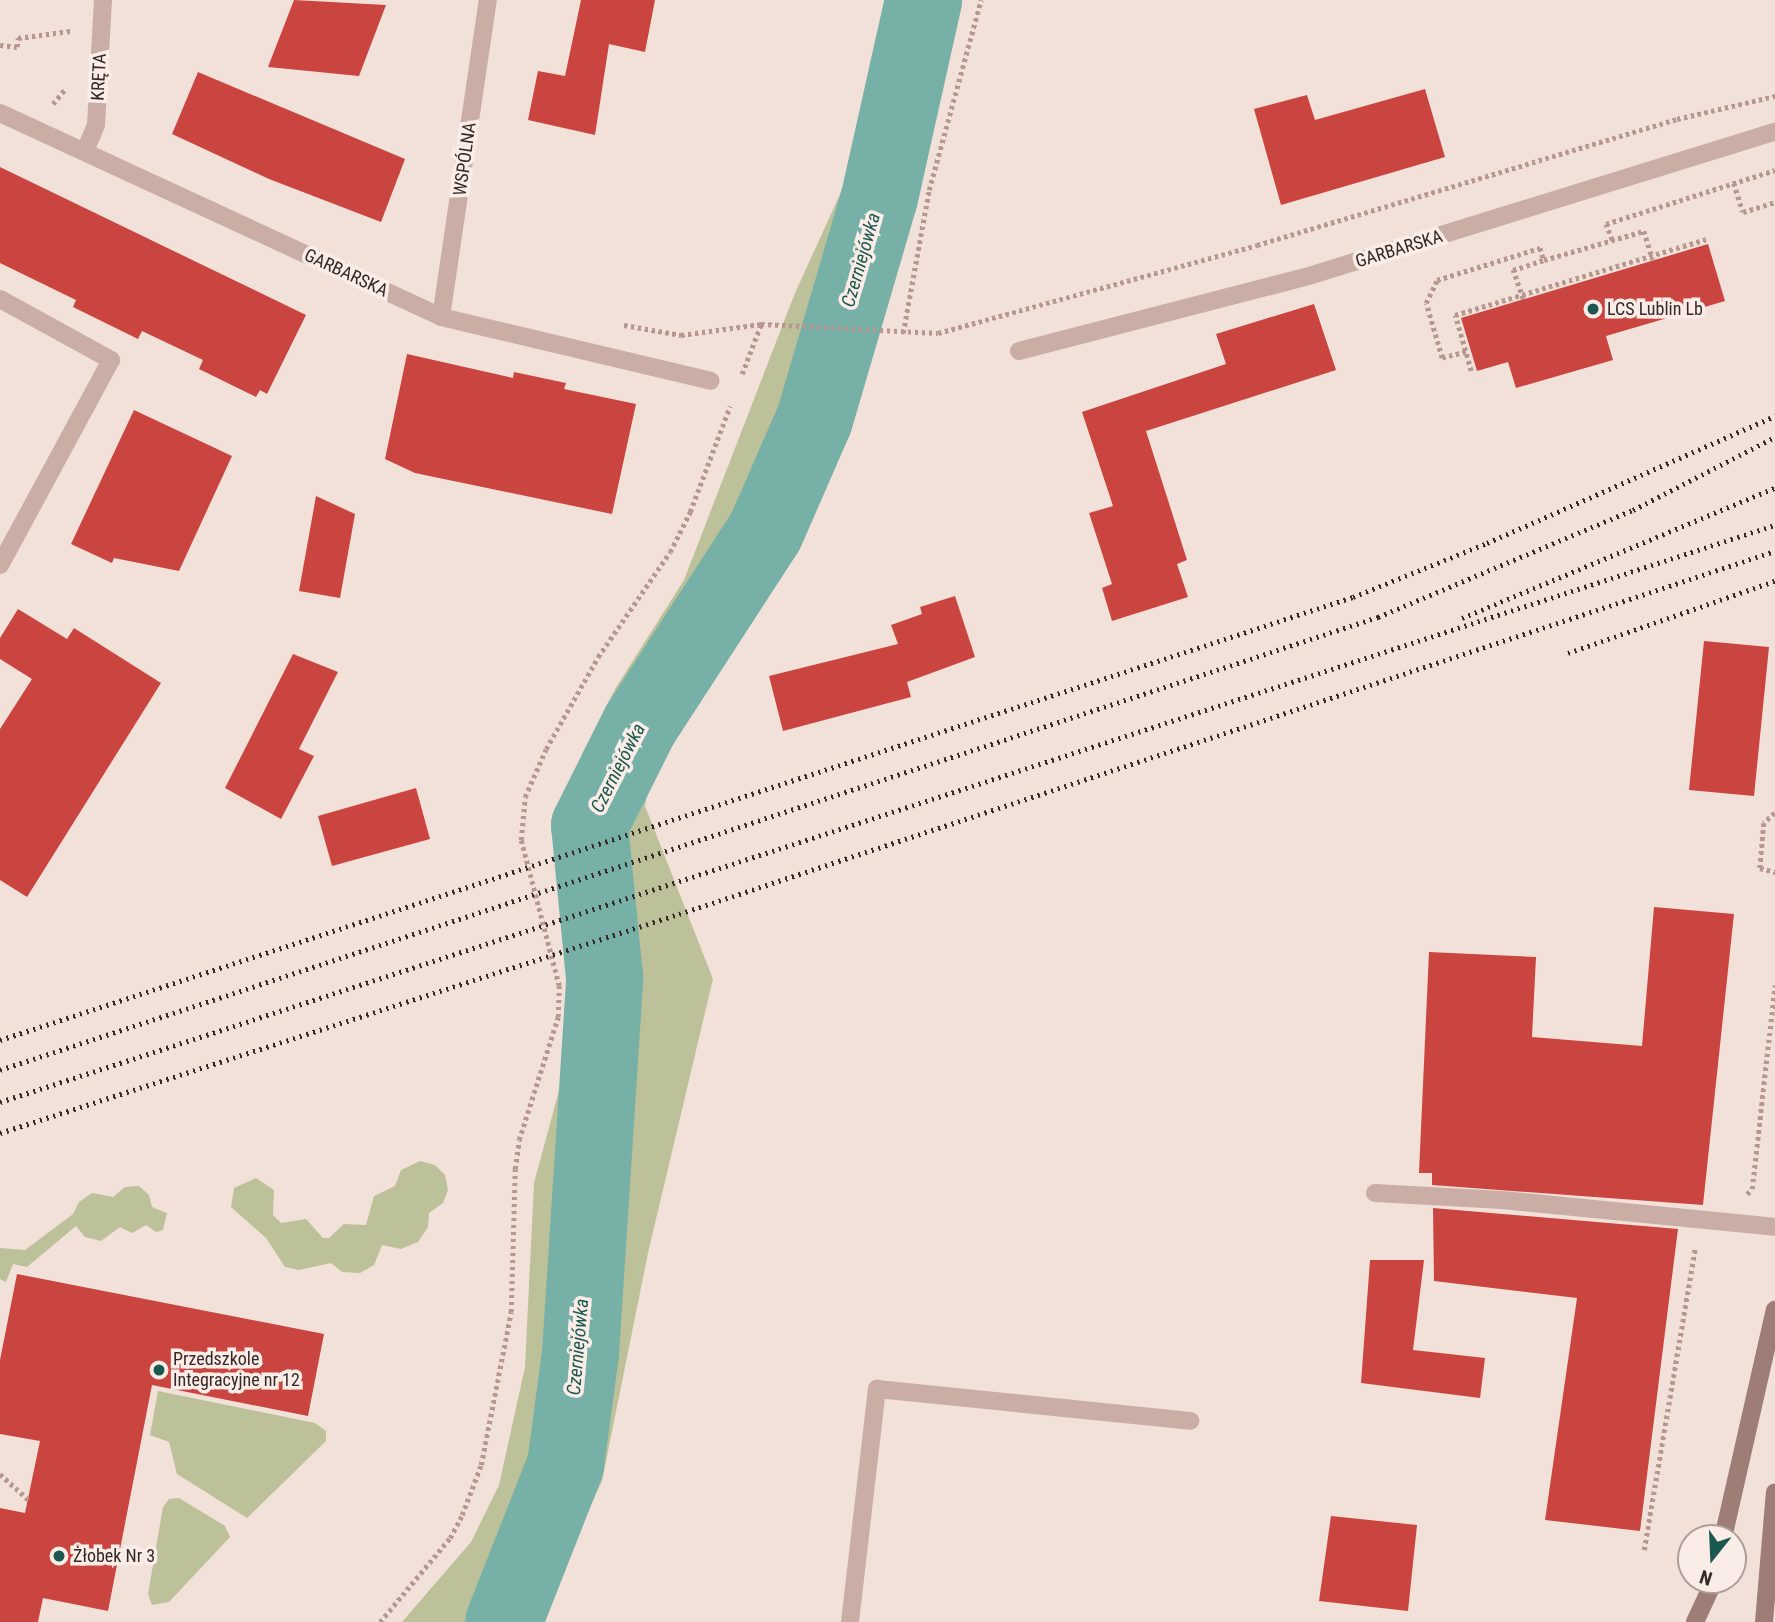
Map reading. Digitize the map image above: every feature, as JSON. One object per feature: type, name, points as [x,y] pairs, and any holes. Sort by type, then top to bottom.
[{"type":"main road","points":[[1726,1524],[1775,1310]]},
{"type":"main road","points":[[1764,1622],[1775,1492]]},
{"type":"main road","points":[[1695,1622],[1707,1594]]},
{"type":"main road","points":[[1706,1622],[1711,1594]]},
{"type":"street","name":"KRĘTA","points":[[85,152],[96,125],[103,0]]},
{"type":"street","name":"WSPÓLNA","points":[[442,317],[488,0]]},
{"type":"street","name":"GARBARSKA","points":[[2,117],[85,152],[442,317],[711,380]]},
{"type":"street","name":"GARBARSKA","points":[[1018,351],[1312,275],[1775,132]]},
{"type":"street","points":[[0,299],[111,360],[0,565]]},
{"type":"street","points":[[1375,1193],[1502,1200],[1775,1227]]},
{"type":"street","points":[[850,1622],[877,1388],[1190,1420]]},
{"type":"path","points":[[903,333],[929,190],[981,0]]},
{"type":"path","points":[[0,45],[17,47],[18,38],[73,31]]},
{"type":"path","points":[[616,324],[681,335],[761,324],[939,333],[1677,119],[1775,96]]},
{"type":"path","points":[[46,101],[96,125]]},
{"type":"path","points":[[1612,240],[1606,224],[1775,170]]},
{"type":"path","points":[[1734,183],[1743,212],[1775,202]]},
{"type":"path","points":[[1522,297],[1513,270],[1544,260],[1644,231],[1652,257]]},
{"type":"path","points":[[1471,371],[1455,315],[1522,297],[1706,239]]},
{"type":"path","points":[[1466,352],[1442,358],[1426,303],[1437,280],[1540,248],[1544,260]]},
{"type":"path","points":[[737,386],[761,324]]},
{"type":"path","points":[[380,1622],[450,1538],[462,1515],[481,1465],[510,1312],[518,1150],[558,1017],[559,986],[522,840],[525,797],[598,657],[680,532],[733,399]]},
{"type":"path","points":[[1775,813],[1764,823],[1760,868],[1775,872]]},
{"type":"path","points":[[1644,1550],[1694,1250],[1752,1189],[1775,985]]},
{"type":"path","points":[[0,1474],[28,1499]]},
{"type":"green space","points":[[885,0],[951,0],[916,205],[862,366],[795,544],[657,746],[645,806],[713,979],[648,1253],[602,1481],[538,1622],[402,1622],[471,1542],[499,1485],[525,1367],[534,1183],[575,1031],[566,822],[582,754],[615,689],[684,580],[795,293],[847,179]]},
{"type":"green space","points":[[420,1161],[435,1165],[445,1175],[448,1190],[443,1203],[429,1213],[428,1227],[418,1242],[401,1249],[382,1245],[374,1265],[360,1273],[342,1272],[331,1263],[299,1270],[285,1267],[266,1238],[231,1207],[234,1188],[256,1178],[274,1190],[273,1215],[281,1223],[306,1219],[323,1238],[329,1238],[344,1224],[366,1225],[374,1196],[395,1186],[401,1170]]},
{"type":"green space","points":[[139,1186],[149,1195],[152,1207],[167,1213],[163,1230],[156,1232],[146,1225],[132,1233],[120,1227],[101,1241],[85,1237],[76,1226],[27,1267],[13,1264],[6,1282],[0,1279],[0,1248],[25,1250],[73,1214],[79,1202],[92,1193],[113,1197],[125,1187]]},
{"type":"green space","points":[[158,1391],[315,1423],[326,1431],[326,1441],[247,1518],[177,1474],[169,1442],[150,1435]]},
{"type":"green space","points":[[179,1498],[225,1526],[230,1537],[169,1602],[152,1605],[148,1594],[163,1507],[169,1499]]},
{"type":"building","points":[[294,0],[386,5],[359,76],[268,67]]},
{"type":"building","points":[[581,0],[655,0],[645,52],[609,44],[595,135],[528,120],[538,71],[565,76]]},
{"type":"building","points":[[198,72],[405,159],[381,222],[269,179],[172,134]]},
{"type":"building","points":[[1425,89],[1445,157],[1281,205],[1254,109],[1307,95],[1315,120]]},
{"type":"building","points":[[0,167],[306,315],[267,394],[260,390],[256,397],[199,369],[203,360],[142,331],[138,339],[73,307],[76,300],[0,263]]},
{"type":"building","name":"LCS Lublin Lb","points":[[1708,244],[1725,301],[1606,336],[1613,360],[1516,388],[1508,362],[1477,371],[1461,318]]},
{"type":"building","points":[[1314,304],[1336,370],[1146,431],[1187,560],[1177,564],[1188,597],[1112,621],[1102,588],[1112,584],[1089,513],[1113,506],[1082,412],[1226,364],[1216,334]]},
{"type":"building","points":[[407,354],[513,378],[514,372],[566,383],[564,389],[636,404],[612,514],[415,473],[385,459]]},
{"type":"building","points":[[134,410],[232,456],[179,571],[114,558],[112,563],[71,544]]},
{"type":"building","points":[[316,496],[355,514],[340,598],[299,591]]},
{"type":"building","points":[[955,596],[975,657],[907,682],[911,697],[783,731],[769,676],[898,644],[891,625],[922,614],[920,607]]},
{"type":"building","points":[[18,609],[67,639],[74,628],[161,683],[27,897],[0,880],[0,729],[32,679],[0,659],[0,638]]},
{"type":"building","points":[[1704,641],[1769,647],[1754,796],[1689,790]]},
{"type":"building","points":[[293,654],[338,672],[299,749],[314,756],[281,819],[225,788]]},
{"type":"building","points":[[416,788],[430,839],[332,866],[318,816]]},
{"type":"building","points":[[1654,907],[1734,914],[1703,1205],[1432,1185],[1432,1173],[1419,1173],[1429,952],[1536,957],[1532,1037],[1642,1046]]},
{"type":"building","points":[[1433,1208],[1678,1229],[1640,1531],[1545,1520],[1577,1298],[1434,1281]]},
{"type":"building","points":[[1370,1260],[1424,1260],[1413,1350],[1485,1358],[1480,1398],[1361,1383]]},
{"type":"building","name":"Przedszkole Integracyjne nr 12","points":[[17,1274],[324,1334],[308,1416],[152,1385],[108,1611],[43,1598],[38,1622],[0,1622],[0,1508],[25,1513],[40,1441],[0,1434],[0,1360]]},
{"type":"building","points":[[1331,1516],[1417,1525],[1408,1611],[1319,1601]]},
{"type":"waterway","name":"Czerniejówka","points":[[503,1622],[565,1465],[580,1353],[604,977],[589,825],[639,725],[765,531],[814,419],[879,197],[923,0]]},
{"type":"railway","points":[[0,1040],[1353,597],[1487,543],[1775,416]]},
{"type":"railway","points":[[0,1070],[1378,617],[1633,510],[1775,437]]},
{"type":"railway","points":[[1462,618],[1775,488]]},
{"type":"railway","points":[[0,1102],[1775,525]]},
{"type":"railway","points":[[0,1133],[679,914],[1775,551]]},
{"type":"railway","points":[[1568,653],[1775,581]]},
{"type":"place","name":"LCS Lublin Lb","points":[[1593,309]]},
{"type":"place","name":"Przedszkole Integracyjne nr 12","points":[[159,1370]]},
{"type":"place","name":"Żłobek Nr 3","points":[[59,1556]]}]
